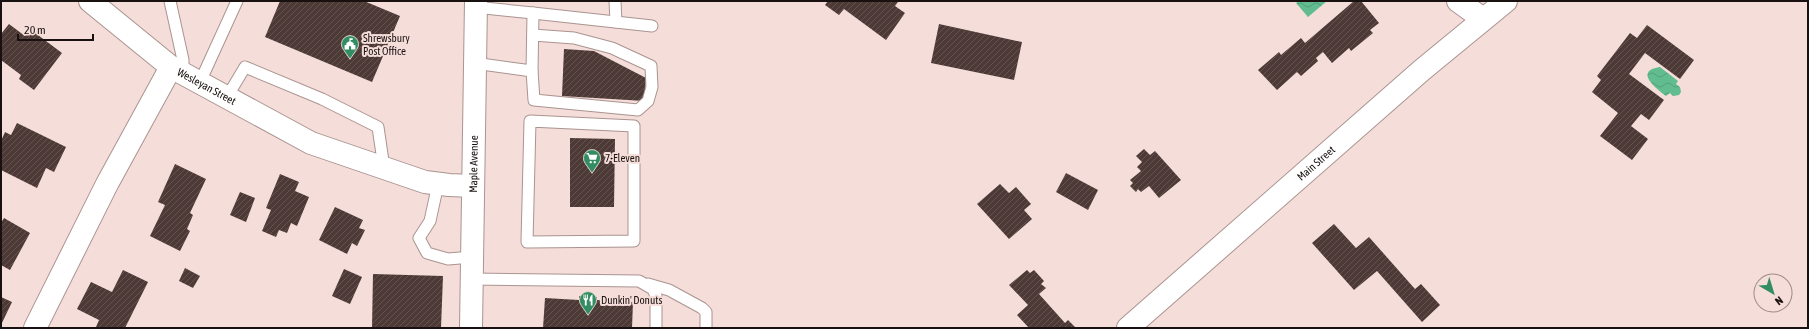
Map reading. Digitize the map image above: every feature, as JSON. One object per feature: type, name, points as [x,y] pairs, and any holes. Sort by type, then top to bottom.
[{"type":"main road","points":[[90,1],[185,74]]},
{"type":"main road","points":[[1458,1],[1483,19]]},
{"type":"main road","name":"Main Street","points":[[1128,328],[1405,85],[1506,1]]},
{"type":"main road","name":"Maple Avenue","points":[[471,328],[476,4]]},
{"type":"main road","name":"Wesleyan Street","points":[[35,328],[107,184],[185,74],[311,143],[426,182],[472,186]]},
{"type":"lane","points":[[170,1],[185,74]]},
{"type":"lane","points":[[185,74],[236,1]]},
{"type":"lane","points":[[615,1],[616,22]]},
{"type":"lane","points":[[476,4],[652,26]]},
{"type":"lane","points":[[533,12],[532,71],[534,100],[638,110],[648,101],[652,87],[651,66],[612,48],[574,38],[533,35]]},
{"type":"lane","points":[[474,63],[532,71]]},
{"type":"lane","points":[[227,97],[245,67],[322,99],[378,127],[384,168]]},
{"type":"lane","points":[[530,121],[634,126],[634,241],[527,242],[530,143],[530,121]]},
{"type":"lane","points":[[438,184],[430,221],[419,238],[427,253],[448,259],[472,257]]},
{"type":"lane","points":[[471,279],[639,281],[670,290],[702,308],[706,312],[706,328]]},
{"type":"lane","points":[[647,284],[653,289],[656,296],[656,328]]},
{"type":"water","points":[[1299,1],[1327,1],[1308,17],[1296,3]]},
{"type":"water","points":[[1660,67],[1678,81],[1676,84],[1680,87],[1681,92],[1679,95],[1673,96],[1670,93],[1666,96],[1653,85],[1648,76],[1648,72],[1652,69]]},
{"type":"building","name":"Shrewsbury Post Office","points":[[280,1],[364,1],[400,16],[372,82],[265,37]]},
{"type":"building","points":[[828,1],[896,1],[898,2],[895,6],[905,13],[886,40],[844,9],[839,15],[825,5]]},
{"type":"building","points":[[1354,1],[1361,1],[1379,23],[1370,30],[1373,33],[1351,51],[1349,48],[1332,63],[1323,52],[1316,58],[1318,61],[1301,76],[1297,72],[1277,90],[1258,70],[1279,52],[1281,55],[1301,38],[1305,43]]},
{"type":"building","points":[[9,24],[25,36],[30,29],[62,53],[34,90],[19,79],[21,75],[1,60],[1,34]]},
{"type":"building","points":[[939,24],[1022,42],[1014,80],[931,63]]},
{"type":"building","points":[[1647,25],[1694,60],[1680,79],[1645,53],[1629,74],[1664,100],[1649,120],[1641,114],[1631,126],[1648,139],[1632,160],[1600,136],[1618,113],[1592,92],[1601,80],[1597,76],[1630,33],[1637,38]]},
{"type":"building","points":[[564,49],[594,51],[646,78],[644,101],[562,96]]},
{"type":"building","points":[[17,123],[66,147],[54,172],[46,168],[37,188],[1,170],[1,141],[5,132],[11,135]]},
{"type":"building","name":"7-Eleven","points":[[570,138],[615,139],[614,207],[570,207]]},
{"type":"building","points":[[1144,149],[1150,155],[1155,151],[1181,180],[1159,198],[1149,186],[1141,192],[1138,189],[1136,192],[1130,186],[1133,183],[1130,180],[1141,171],[1137,167],[1142,162],[1136,156]]},
{"type":"building","points":[[175,164],[206,179],[190,213],[193,215],[187,229],[190,231],[180,251],[150,236],[165,205],[158,202]]},
{"type":"building","points":[[1066,173],[1098,190],[1088,210],[1056,192]]},
{"type":"building","points":[[280,174],[299,182],[295,191],[309,197],[297,226],[291,223],[287,233],[279,230],[276,237],[262,231],[271,210],[266,208]]},
{"type":"building","points":[[1000,184],[1009,193],[1016,187],[1031,204],[1024,210],[1032,219],[1009,239],[977,204]]},
{"type":"building","points":[[240,192],[255,198],[246,222],[230,215]]},
{"type":"building","points":[[335,207],[363,220],[359,228],[365,230],[357,246],[352,243],[347,254],[319,240]]},
{"type":"building","points":[[4,218],[30,233],[10,270],[1,265],[1,223]]},
{"type":"building","points":[[1334,224],[1356,248],[1369,237],[1415,289],[1421,284],[1440,305],[1422,322],[1377,271],[1354,290],[1312,243]]},
{"type":"building","points":[[185,268],[200,276],[193,288],[179,281]]},
{"type":"building","points":[[344,269],[362,277],[350,304],[332,296]]},
{"type":"building","points":[[123,270],[148,282],[125,328],[96,327],[99,320],[77,309],[91,282],[112,292]]},
{"type":"building","points":[[1027,270],[1030,273],[1034,270],[1044,281],[1041,284],[1046,288],[1039,294],[1065,323],[1068,320],[1076,328],[1029,328],[1017,315],[1028,305],[1009,285]]},
{"type":"building","points":[[373,274],[443,276],[441,328],[372,328]]},
{"type":"building","name":"Dunkin' Donuts","points":[[579,296],[597,297],[597,300],[633,302],[632,328],[543,328],[545,298],[579,300]]},
{"type":"building","points":[[1,297],[12,302],[1,325]]},
{"type":"place","name":"Shrewsbury Post Office","points":[[350,59]]},
{"type":"place","name":"7-Eleven","points":[[592,173]]},
{"type":"place","name":"Dunkin' Donuts","points":[[588,315]]}]
